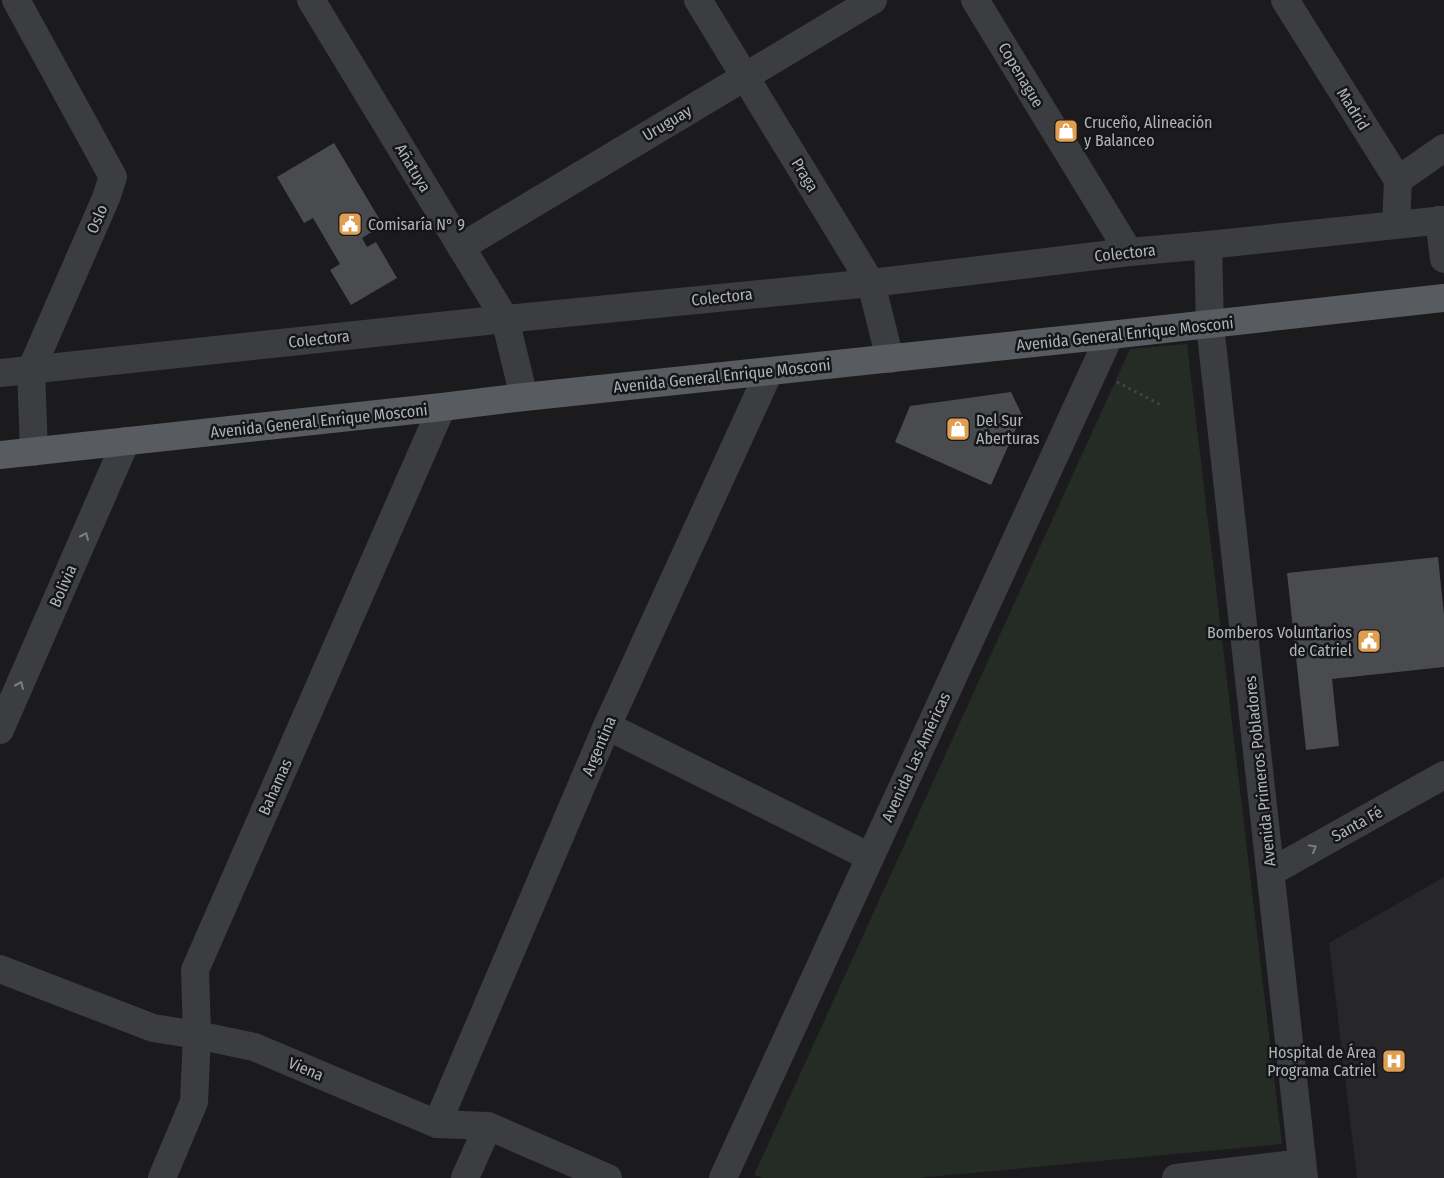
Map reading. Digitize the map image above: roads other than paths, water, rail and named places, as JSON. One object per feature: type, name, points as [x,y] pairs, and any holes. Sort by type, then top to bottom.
[{"type":"main road","name":"Avenida General Enrique Mosconi","points":[[0,455],[1444,298]]},
{"type":"street","name":"Oslo","points":[[16,0],[112,178],[106,198],[31,370],[34,452]]},
{"type":"street","name":"Añatuya","points":[[311,0],[505,319],[524,397]]},
{"type":"street","name":"Praga","points":[[698,0],[871,283],[890,359]]},
{"type":"street","name":"Uruguay","points":[[461,246],[873,0]]},
{"type":"street","name":"Copenague","points":[[975,0],[1129,252]]},
{"type":"street","name":"Madrid","points":[[1285,0],[1398,180]]},
{"type":"street","points":[[1396,225],[1398,180],[1444,148]]},
{"type":"street","name":"Colectora","points":[[0,373],[505,319],[871,283],[1129,252],[1442,220]]},
{"type":"street","points":[[1442,220],[1444,260]]},
{"type":"street","name":"Avenida Primeros Pobladores","points":[[1208,245],[1210,324],[1303,1170]]},
{"type":"street","name":"Avenida Las Américas","points":[[722,1178],[1110,335]]},
{"type":"street","name":"Argentina","points":[[437,1124],[607,726],[769,372]]},
{"type":"street","name":"Bahamas","points":[[162,1178],[194,1102],[197,1035],[194,970],[442,407]]},
{"type":"street","name":"Bolivia","points":[[0,730],[126,442]]},
{"type":"street","points":[[607,726],[870,856]]},
{"type":"street","name":"Santa Fé","points":[[1271,872],[1444,776]]},
{"type":"street","name":"Viena","points":[[0,969],[153,1028],[197,1035],[254,1048],[437,1124],[488,1126],[608,1178]]},
{"type":"street","points":[[465,1178],[488,1126]]},
{"type":"street","points":[[1189,1177],[1303,1170]]},
{"type":"place","name":"Cruceño, Alineación y Balanceo","points":[[1066,131]]},
{"type":"place","name":"Comisaría N° 9","points":[[350,224]]},
{"type":"place","name":"Del Sur Aberturas","points":[[958,429]]},
{"type":"place","name":"Bomberos Voluntarios de Catriel","points":[[1369,641]]},
{"type":"place","name":"Hospital de Área Programa Catriel","points":[[1394,1061]]}]
